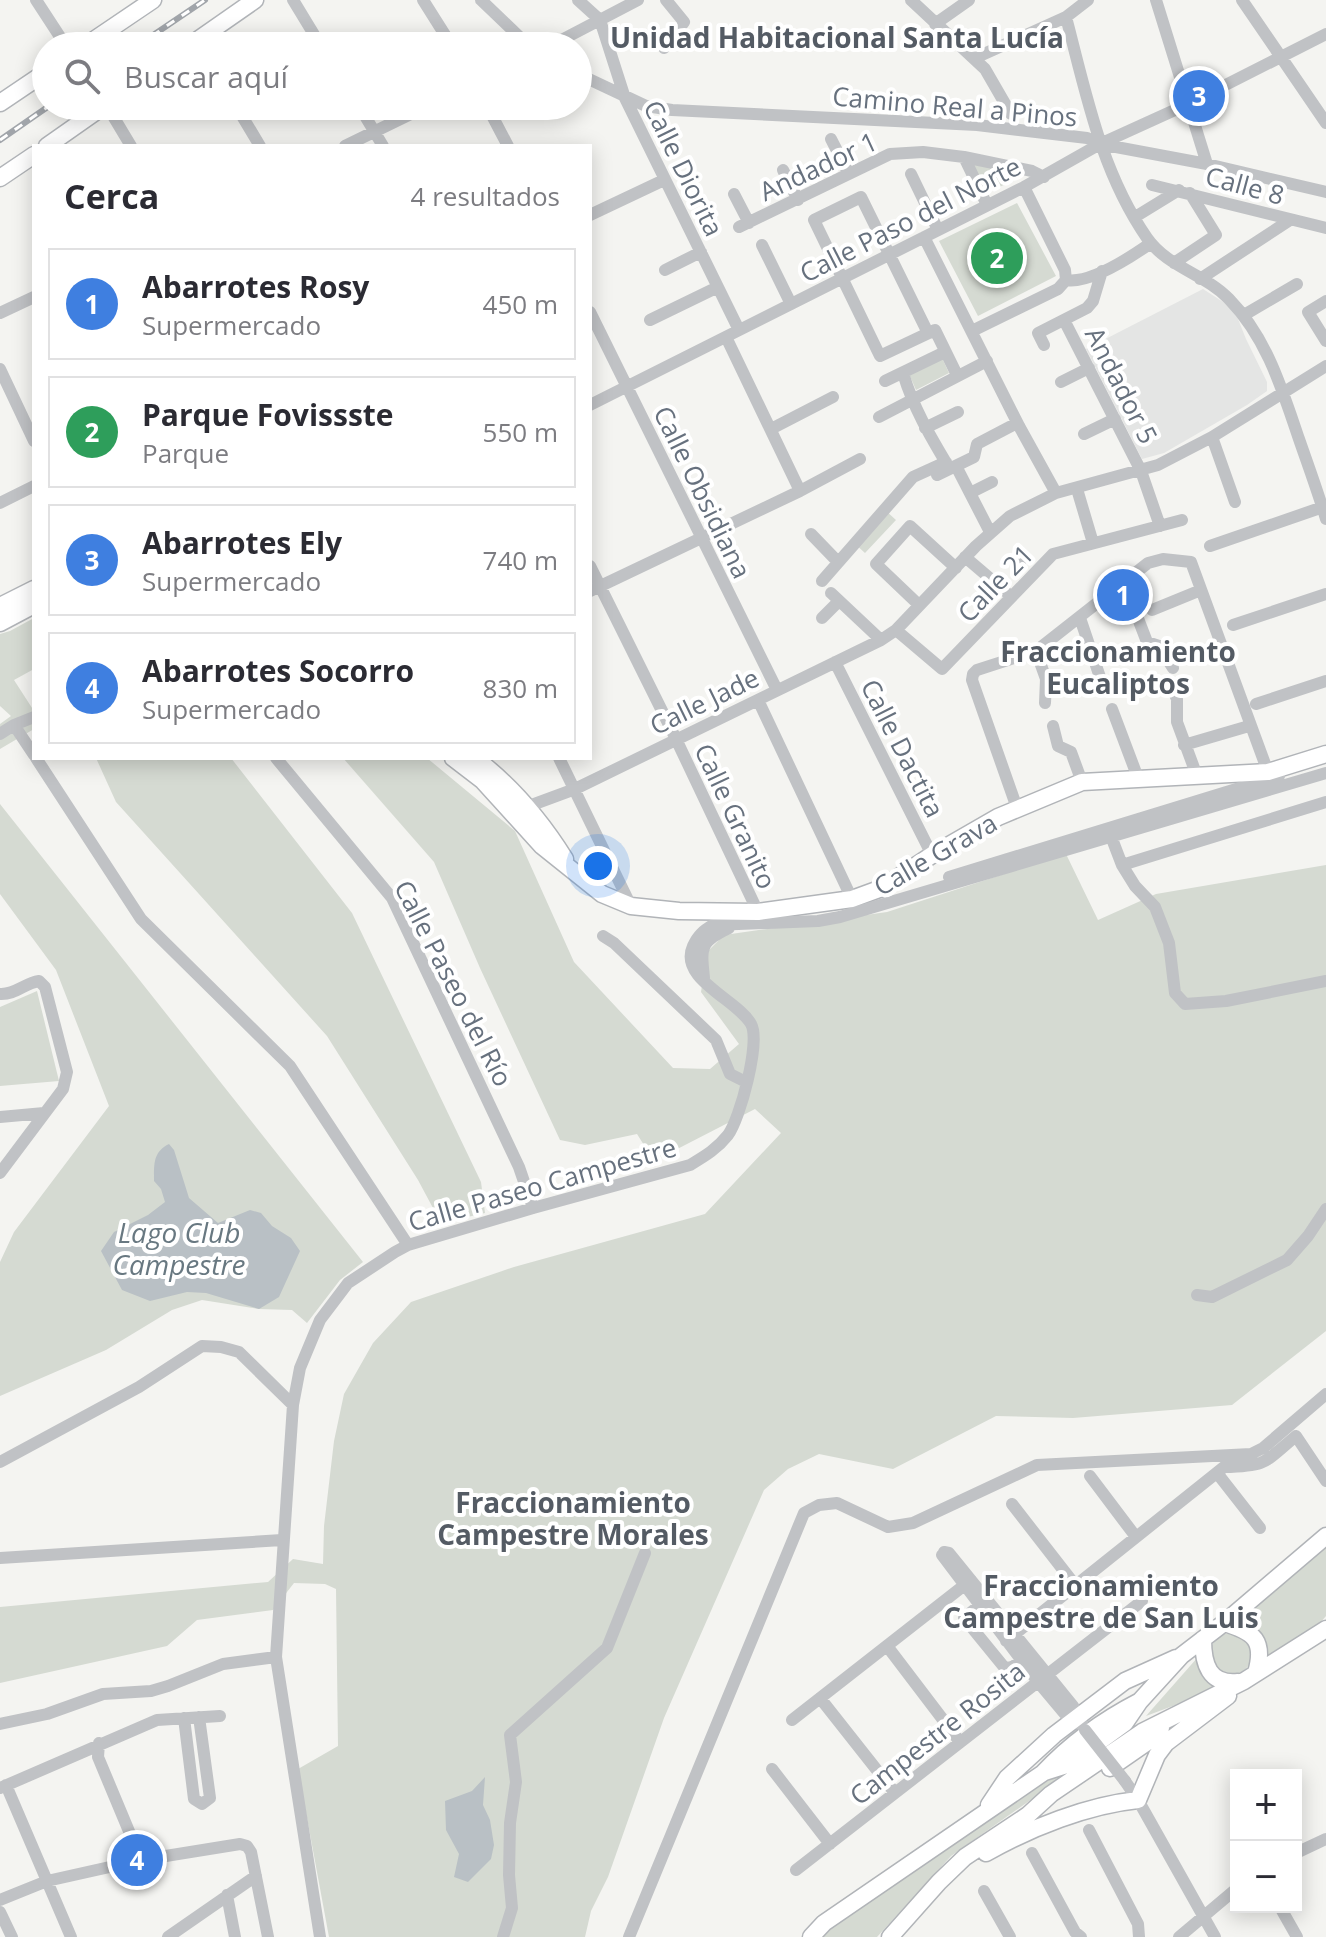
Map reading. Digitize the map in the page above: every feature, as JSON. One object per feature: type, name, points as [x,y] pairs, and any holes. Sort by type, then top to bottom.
[{"type":"main road","points":[[106,32],[153,0]]},
{"type":"main road","points":[[211,32],[255,0]]},
{"type":"main road","points":[[0,103],[32,81]]},
{"type":"main road","points":[[50,144],[85,120]]},
{"type":"main road","points":[[0,178],[32,156]]},
{"type":"main road","points":[[0,606],[32,590]]},
{"type":"main road","points":[[0,623],[32,606]]},
{"type":"main road","name":"Calle Grava","points":[[1270,775],[1326,748]]},
{"type":"main road","name":"Calle Grava","points":[[456,760],[483,781],[542,846],[602,894],[631,906],[679,911],[758,912],[852,899],[882,888],[932,855],[1017,808],[1082,782],[1270,775],[1326,754]]},
{"type":"main road","name":"Calle Grava","points":[[478,760],[529,806],[572,870]]},
{"type":"main road","points":[[811,1937],[824,1923],[984,1812],[1043,1773],[1067,1765],[1125,1723],[1140,1701],[1181,1656],[1326,1536]]},
{"type":"main road","points":[[939,1882],[1017,1838],[1103,1805],[1138,1800],[1150,1770],[1166,1743],[1218,1706],[1250,1677],[1260,1657],[1256,1639],[1241,1628],[1224,1623]]},
{"type":"main road","points":[[890,1937],[965,1857],[1028,1815],[1057,1803],[1149,1741],[1168,1721],[1250,1677],[1326,1629]]},
{"type":"main road","points":[[1203,1639],[1203,1657],[1211,1674],[1227,1683],[1250,1677]]},
{"type":"main road","points":[[984,1812],[1007,1778],[1079,1723],[1125,1681],[1181,1656]]},
{"type":"street","points":[[36,0],[57,32]]},
{"type":"street","points":[[293,0],[312,32]]},
{"type":"street","points":[[423,0],[443,32]]},
{"type":"street","points":[[481,0],[514,32]]},
{"type":"street","points":[[578,0],[600,20]]},
{"type":"street","points":[[577,32],[638,0]]},
{"type":"street","points":[[664,48],[684,22],[666,0]]},
{"type":"street","points":[[911,0],[975,58],[994,82],[1011,114]]},
{"type":"street","points":[[935,24],[969,0]]},
{"type":"street","points":[[975,58],[1066,17],[1088,0]]},
{"type":"street","points":[[1156,0],[1207,164]]},
{"type":"street","points":[[1242,0],[1326,123]]},
{"type":"street","points":[[1066,17],[1103,155],[1135,217],[1151,243],[1174,263],[1226,296],[1244,315],[1274,367],[1324,513],[1210,546]]},
{"type":"street","name":"Calle Diorita","points":[[600,20],[625,98],[739,330]]},
{"type":"street","name":"Calle Paso del Norte","points":[[592,404],[1044,177],[1100,144],[1188,104],[1326,34]]},
{"type":"street","name":"Camino Real a Pinos","points":[[592,81],[646,106],[672,110],[977,125],[1087,138],[1100,144],[1207,164],[1326,192]]},
{"type":"street","points":[[115,120],[130,144]]},
{"type":"street","points":[[244,120],[259,144]]},
{"type":"street","points":[[368,120],[382,144]]},
{"type":"street","points":[[349,144],[398,120]]},
{"type":"street","points":[[494,120],[507,144]]},
{"type":"street","points":[[831,139],[849,174]]},
{"type":"street","name":"Andador 1","points":[[734,194],[744,225],[890,154],[923,152],[1032,171],[1044,177]]},
{"type":"street","points":[[964,157],[987,205]]},
{"type":"street","points":[[783,170],[798,200]]},
{"type":"street","points":[[911,174],[938,230]]},
{"type":"street","points":[[592,214],[664,180]]},
{"type":"street","name":"Calle 8","points":[[1152,185],[1326,228]]},
{"type":"street","points":[[972,331],[1058,289],[1066,280],[1065,270],[1024,187]]},
{"type":"street","points":[[1135,217],[1185,192],[1216,235],[1174,263]]},
{"type":"street","points":[[928,333],[861,197],[814,220],[880,356],[935,330],[957,375]]},
{"type":"street","points":[[1200,279],[1290,220]]},
{"type":"street","points":[[924,237],[1017,423],[1056,493]]},
{"type":"street","points":[[1066,280],[1078,282],[1151,243]]},
{"type":"street","points":[[762,245],[791,304]]},
{"type":"street","points":[[665,270],[701,252]]},
{"type":"street","points":[[1044,345],[1038,333],[1087,308],[1093,301],[1102,271]]},
{"type":"street","points":[[1244,315],[1297,284]]},
{"type":"street","points":[[650,320],[718,287]]},
{"type":"street","points":[[0,313],[32,298]]},
{"type":"street","points":[[1326,301],[1308,312],[1326,341]]},
{"type":"street","name":"Calle Obsidiana","points":[[592,316],[777,690]]},
{"type":"street","name":"Andador 5","points":[[1064,320],[1141,471],[1160,526]]},
{"type":"street","points":[[726,337],[800,491]]},
{"type":"street","points":[[885,381],[945,352]]},
{"type":"street","points":[[879,417],[987,361]]},
{"type":"street","name":"Calle Jade","points":[[529,806],[575,789],[881,640],[896,630],[990,532],[1010,516],[1056,493],[1141,471],[1174,458],[1326,366]]},
{"type":"street","points":[[1061,382],[1089,368]]},
{"type":"street","points":[[0,369],[32,437]]},
{"type":"street","points":[[903,373],[925,428],[970,493],[990,532]]},
{"type":"street","points":[[771,429],[833,397]]},
{"type":"street","points":[[925,428],[958,412]]},
{"type":"street","points":[[1084,434],[1115,419]]},
{"type":"street","points":[[822,581],[913,477],[974,457],[977,444],[1017,423]]},
{"type":"street","points":[[1212,437],[1235,502]]},
{"type":"street","points":[[595,588],[800,491],[860,459]]},
{"type":"street","points":[[937,475],[951,465]]},
{"type":"street","points":[[970,493],[992,482]]},
{"type":"street","points":[[0,503],[32,487]]},
{"type":"street","points":[[1077,489],[1093,543]]},
{"type":"street","name":"Calle 21","points":[[896,630],[942,669],[1053,554],[1182,520]]},
{"type":"street","points":[[919,605],[876,564],[910,526],[956,568]]},
{"type":"street","points":[[811,534],[838,562]]},
{"type":"street","points":[[965,557],[1006,592]]},
{"type":"street","points":[[1017,808],[972,680],[973,674],[1036,651],[1148,563],[1163,559],[1191,562],[1249,726],[1270,775]]},
{"type":"street","points":[[1124,582],[1147,642],[1159,646],[1173,668]]},
{"type":"street","name":"Calle Granito","points":[[595,588],[676,739],[758,912]]},
{"type":"street","points":[[1152,610],[1201,590]]},
{"type":"street","points":[[1233,625],[1326,594]]},
{"type":"street","points":[[822,618],[835,597],[881,640]]},
{"type":"street","points":[[1080,618],[1104,689]]},
{"type":"street","points":[[1036,651],[1046,679],[1045,703]]},
{"type":"street","name":"Calle Dactita","points":[[835,662],[932,855]]},
{"type":"street","points":[[1256,704],[1326,681]]},
{"type":"street","points":[[1172,688],[1177,699],[1177,722],[1197,776]]},
{"type":"street","points":[[758,700],[852,899]]},
{"type":"street","points":[[1112,709],[1138,778]]},
{"type":"street","points":[[0,734],[32,718]]},
{"type":"street","points":[[14,725],[32,752]]},
{"type":"street","points":[[1053,726],[1058,746],[1071,752],[1082,782]]},
{"type":"street","points":[[1184,745],[1249,726]]},
{"type":"street","points":[[38,760],[141,919],[290,1066],[408,1245]]},
{"type":"street","name":"Calle Paseo del Río","points":[[278,760],[392,898],[519,1167],[533,1208]]},
{"type":"street","points":[[560,760],[631,906]]},
{"type":"street","name":"Calle Paseo Campestre","points":[[320,1937],[276,1657],[293,1405],[300,1368],[320,1320],[348,1283],[408,1245],[690,1165],[712,1153],[730,1132],[740,1107],[755,1049],[756,1033],[742,1012],[704,982],[691,964],[691,951],[699,933],[713,925],[818,921],[911,897],[926,885],[1245,793],[1270,775],[1326,762]]},
{"type":"street","name":"Calle Paseo Campestre","points":[[1270,775],[1326,773]]},
{"type":"street","points":[[1122,865],[1326,802]]},
{"type":"street","points":[[1110,833],[1122,865],[1135,886],[1155,907],[1169,943],[1175,993],[1185,1004],[1226,1001],[1326,981]]},
{"type":"street","points":[[603,936],[716,1040],[730,1074],[746,1082]]},
{"type":"street","points":[[0,994],[9,995],[29,983],[39,981],[45,987],[67,1072],[63,1089],[0,1173]]},
{"type":"street","points":[[0,1117],[44,1113]]},
{"type":"street","points":[[1197,1295],[1212,1297],[1287,1260],[1326,1209]]},
{"type":"street","points":[[0,1462],[139,1387],[202,1346],[239,1352],[293,1405]]},
{"type":"street","points":[[629,1937],[804,1513],[819,1505],[837,1503],[888,1527],[913,1523],[1037,1465],[1251,1454],[1263,1448],[1326,1394]]},
{"type":"street","points":[[1010,1638],[1224,1467],[1264,1463],[1296,1436],[1326,1481]]},
{"type":"street","points":[[1217,1473],[1260,1528]]},
{"type":"street","points":[[1090,1476],[1136,1537]]},
{"type":"street","points":[[1012,1504],[1075,1585]]},
{"type":"street","points":[[0,1558],[282,1540]]},
{"type":"street","points":[[503,1937],[512,1908],[510,1823],[516,1782],[510,1735],[607,1648],[645,1553]]},
{"type":"street","points":[[967,1583],[979,1606],[1010,1638]]},
{"type":"street","points":[[967,1583],[1125,1781],[1215,1937]]},
{"type":"street","points":[[792,1720],[967,1583]]},
{"type":"street","name":"Campestre Rosita","points":[[796,1870],[1142,1601]]},
{"type":"street","points":[[979,1606],[964,1618],[1004,1667],[1011,1668],[1026,1658]]},
{"type":"street","points":[[887,1646],[960,1742]]},
{"type":"street","points":[[0,1724],[47,1714],[103,1694],[151,1691],[223,1664],[276,1657]]},
{"type":"street","points":[[820,1698],[895,1793]]},
{"type":"street","points":[[71,1937],[3,1786],[81,1752],[99,1750],[157,1720],[220,1716]]},
{"type":"street","points":[[184,1718],[194,1799],[202,1804],[210,1798],[199,1717]]},
{"type":"street","points":[[99,1750],[141,1860]]},
{"type":"street","points":[[772,1769],[830,1844]]},
{"type":"street","points":[[1089,1830],[1138,1924],[1139,1937]]},
{"type":"street","points":[[1302,1850],[1326,1839]]},
{"type":"street","points":[[0,1900],[47,1881],[141,1860],[240,1844],[247,1846],[268,1937]]},
{"type":"street","points":[[1032,1853],[1075,1932],[1081,1937]]},
{"type":"street","points":[[168,1937],[256,1876]]},
{"type":"street","points":[[984,1891],[1010,1937]]},
{"type":"street","points":[[1179,1937],[1230,1894]]},
{"type":"street","points":[[227,1895],[235,1937]]},
{"type":"street","points":[[0,1912],[7,1933]]},
{"type":"street","points":[[1283,1913],[1297,1937]]},
{"type":"shaded area","points":[[969,160],[1028,173],[985,194]]},
{"type":"shaded area","points":[[1017,203],[1056,276],[978,316],[939,241]]},
{"type":"shaded area","points":[[1203,289],[1234,309],[1267,382],[1267,391],[1164,453],[1142,459],[1086,349]]},
{"type":"shaded area","points":[[942,358],[949,373],[916,390],[909,374]]},
{"type":"shaded area","points":[[885,510],[896,520],[865,553],[854,543]]},
{"type":"shaded area","points":[[32,619],[32,670],[14,680],[32,708],[32,730],[0,749],[0,724],[11,716],[0,706],[0,634]]},
{"type":"shaded area","points":[[97,760],[233,760],[352,913],[481,1182],[485,1213],[441,1223],[418,1180],[327,1036],[116,802]]},
{"type":"shaded area","points":[[345,760],[429,760],[515,831],[574,962],[673,1068],[710,1069],[739,1044],[701,992],[707,952],[724,935],[887,912],[1066,854],[1098,920],[1156,894],[1326,865],[1326,1331],[1232,1405],[1073,1418],[996,1416],[893,1469],[819,1454],[788,1469],[764,1490],[664,1718],[608,1877],[591,1911],[585,1937],[329,1937],[298,1769],[338,1746],[336,1589],[325,1584],[294,1583],[273,1610],[197,1620],[167,1646],[0,1683],[0,1607],[268,1582],[293,1559],[323,1564],[334,1441],[344,1394],[373,1343],[411,1302],[514,1267],[705,1214],[781,1133],[755,1109],[654,1161],[637,1134],[585,1145],[560,1140],[434,862]]},
{"type":"shaded area","points":[[0,804],[363,1262],[340,1280],[307,1323],[292,1310],[259,1309],[202,1300],[172,1310],[106,1350],[0,1396],[0,1262],[14,1232],[109,1106],[56,970],[0,894]]},
{"type":"shaded area","points":[[37,991],[59,1081],[0,1086],[0,1007]]},
{"type":"shaded area","points":[[1326,1543],[1326,1616],[1315,1629],[1265,1659],[1237,1620]]},
{"type":"shaded area","points":[[1231,1633],[1246,1639],[1252,1654],[1246,1669],[1231,1675],[1216,1669],[1210,1654],[1216,1639]]},
{"type":"shaded area","points":[[1198,1657],[1201,1673],[1217,1687],[1146,1716]]},
{"type":"shaded area","points":[[1057,1776],[1059,1780],[951,1856],[877,1937],[820,1937],[1008,1803]]},
{"type":"water","name":"Lago Club Campestre","points":[[169,1144],[174,1150],[189,1198],[218,1223],[250,1210],[261,1213],[272,1226],[291,1238],[300,1251],[279,1297],[259,1309],[206,1293],[187,1292],[150,1301],[122,1290],[101,1251],[114,1232],[148,1215],[165,1202],[161,1189],[154,1181],[154,1169],[157,1155]]},
{"type":"water","points":[[485,1777],[483,1805],[490,1820],[494,1845],[491,1859],[468,1882],[454,1877],[459,1854],[446,1830],[445,1801],[472,1791]]},
{"type":"railway","points":[[158,32],[205,0]]},
{"type":"railway","points":[[0,140],[32,118]]},
{"type":"place","name":"Abarrotes Ely","points":[[1199,96]]},
{"type":"place","name":"Parque Fovissste","points":[[997,258]]},
{"type":"place","name":"Abarrotes Rosy","points":[[1123,595]]},
{"type":"place","name":"Abarrotes Socorro","points":[[137,1860]]},
{"type":"district","name":"Unidad Habitacional Santa Lucía","points":[[837,37]]},
{"type":"district","name":"Fraccionamiento Eucaliptos","points":[[1118,667]]},
{"type":"district","name":"Fraccionamiento Campestre Morales","points":[[573,1518]]},
{"type":"district","name":"Fraccionamiento Campestre de San Luis","points":[[1101,1601]]}]
